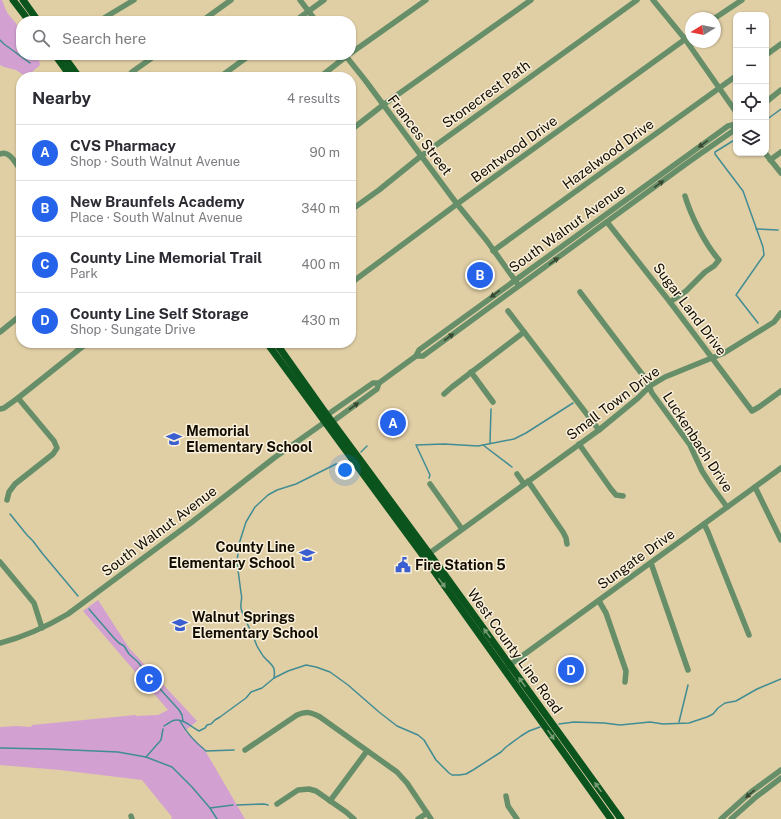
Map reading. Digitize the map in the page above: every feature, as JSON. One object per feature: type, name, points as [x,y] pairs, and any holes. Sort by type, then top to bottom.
[{"type":"main road","points":[[14,0],[25,16]]},
{"type":"main road","points":[[23,0],[34,16]]},
{"type":"main road","points":[[59,60],[67,72]]},
{"type":"main road","points":[[67,60],[75,72]]},
{"type":"main road","name":"West County Line Road","points":[[274,348],[328,420],[507,667],[612,819]]},
{"type":"main road","name":"West County Line Road","points":[[540,713],[621,819]]},
{"type":"street","points":[[107,16],[134,0]]},
{"type":"street","points":[[209,16],[231,0]]},
{"type":"street","points":[[300,0],[312,16]]},
{"type":"street","points":[[302,16],[324,0]]},
{"type":"street","points":[[356,49],[426,0]]},
{"type":"street","points":[[356,126],[383,105],[531,0]]},
{"type":"street","name":"Stonecrest Path","points":[[356,206],[421,156],[637,0]]},
{"type":"street","points":[[653,0],[685,40]]},
{"type":"street","points":[[721,14],[742,0]]},
{"type":"street","name":"Bentwood Drive","points":[[356,279],[457,204],[685,40]]},
{"type":"street","points":[[769,53],[781,44]]},
{"type":"street","points":[[691,48],[733,108]]},
{"type":"street","points":[[132,72],[149,60]]},
{"type":"street","points":[[227,72],[243,60]]},
{"type":"street","points":[[326,72],[341,60]]},
{"type":"street","name":"Frances Street","points":[[351,60],[519,286]]},
{"type":"street","name":"Hazelwood Drive","points":[[493,251],[733,78]]},
{"type":"street","points":[[769,100],[781,90]]},
{"type":"street","name":"South Walnut Avenue","points":[[0,643],[25,636],[54,622],[72,611],[192,522],[274,458],[328,420],[377,389],[379,383],[416,356],[419,350],[728,126],[733,125]]},
{"type":"street","name":"South Walnut Avenue","points":[[416,356],[423,356],[733,131]]},
{"type":"street","points":[[770,160],[781,152]]},
{"type":"street","points":[[3,154],[10,156],[16,164]]},
{"type":"street","points":[[767,156],[781,172]]},
{"type":"street","points":[[670,302],[686,291],[719,260],[712,252],[690,211],[686,196]]},
{"type":"street","name":"Sugar Land Drive","points":[[607,222],[670,302],[752,411],[781,391]]},
{"type":"street","name":"Luckenbach Drive","points":[[580,292],[645,378],[652,393],[690,446],[702,471],[727,507]]},
{"type":"street","points":[[508,311],[599,430]]},
{"type":"street","name":"Small Town Drive","points":[[426,555],[599,430],[650,387],[666,377],[724,353],[774,322],[781,313]]},
{"type":"street","points":[[0,332],[16,319]]},
{"type":"street","points":[[444,394],[524,332]]},
{"type":"street","points":[[0,409],[4,408],[18,398],[81,348]]},
{"type":"street","points":[[471,372],[493,402]]},
{"type":"street","name":"South Walnut Avenue","points":[[328,420],[373,383],[379,383]]},
{"type":"street","points":[[7,500],[15,484],[53,454],[57,448],[54,441],[18,398]]},
{"type":"street","points":[[579,444],[616,495],[623,496]]},
{"type":"street","name":"Sungate Drive","points":[[507,667],[781,468]]},
{"type":"street","points":[[517,474],[526,483],[563,532],[567,544]]},
{"type":"street","points":[[430,484],[462,529]]},
{"type":"street","points":[[755,487],[781,540]]},
{"type":"street","points":[[704,524],[750,635]]},
{"type":"street","points":[[0,562],[34,603],[42,628]]},
{"type":"street","points":[[651,563],[688,670]]},
{"type":"street","points":[[599,601],[606,613],[626,671],[625,682]]},
{"type":"street","points":[[245,750],[297,714],[307,712],[311,713],[320,717],[397,772],[407,783],[431,819]]},
{"type":"street","points":[[330,801],[367,751]]},
{"type":"street","points":[[721,819],[751,792],[781,770]]},
{"type":"street","points":[[731,819],[781,778]]},
{"type":"street","points":[[277,804],[298,790],[309,789],[316,791],[354,819]]},
{"type":"street","points":[[506,796],[508,806],[517,819]]},
{"type":"street","points":[[418,819],[427,813]]},
{"type":"shaded area","points":[[0,0],[2,0],[6,11],[16,24],[16,60],[39,60],[40,65],[32,72],[19,72],[0,65]]},
{"type":"shaded area","points":[[98,600],[129,648],[197,721],[185,731],[203,747],[245,819],[171,819],[172,817],[142,780],[60,770],[0,765],[0,727],[31,727],[32,725],[136,715],[158,715],[168,710],[83,611]]},
{"type":"waterway","points":[[0,40],[16,53]]},
{"type":"waterway","points":[[26,60],[30,63]]},
{"type":"waterway","points":[[769,118],[781,109]]},
{"type":"waterway","points":[[733,141],[715,152],[715,154],[743,191],[763,247],[764,255],[736,295],[758,323]]},
{"type":"waterway","points":[[756,229],[778,230]]},
{"type":"waterway","points":[[429,478],[430,475],[416,445],[444,444],[478,446],[514,439],[573,403]]},
{"type":"waterway","points":[[490,443],[491,409]]},
{"type":"waterway","points":[[483,445],[512,467]]},
{"type":"waterway","points":[[361,452],[367,446]]},
{"type":"waterway","points":[[274,678],[274,668],[263,656],[258,647],[241,608],[242,597],[237,562],[239,544],[246,522],[255,507],[268,495],[277,490],[296,484],[336,464],[345,464],[347,462]]},
{"type":"waterway","points":[[10,514],[78,596]]},
{"type":"waterway","points":[[89,609],[114,638],[124,646],[150,678],[159,686],[179,710],[183,721]]},
{"type":"waterway","points":[[164,726],[172,721],[179,720],[199,731],[246,698],[251,692],[262,688],[274,678],[288,671],[306,665],[330,672],[397,726],[418,735],[424,740],[436,760],[452,775],[466,774],[501,752],[521,736],[540,727]]},
{"type":"waterway","points":[[559,724],[574,722],[620,725],[650,722],[663,724],[689,723],[713,714],[725,703],[736,701],[757,689],[781,679]]},
{"type":"waterway","points":[[679,722],[688,685]]},
{"type":"waterway","points":[[180,721],[185,729],[206,751],[234,750]]},
{"type":"waterway","points":[[146,757],[161,740],[163,729]]},
{"type":"waterway","points":[[0,748],[118,752],[146,757],[172,767],[192,787],[210,808],[217,819]]},
{"type":"waterway","points":[[210,808],[233,805]]},
{"type":"waterway","points":[[237,805],[268,805]]},
{"type":"place","name":"New Braunfels Academy","points":[[480,275]]},
{"type":"place","name":"CVS Pharmacy","points":[[393,423]]},
{"type":"place","name":"Memorial Elementary School","points":[[174,439]]},
{"type":"place","name":"County Line Elementary School","points":[[307,555]]},
{"type":"place","name":"Fire Station 5","points":[[403,565]]},
{"type":"place","name":"Walnut Springs Elementary School","points":[[180,625]]},
{"type":"place","name":"County Line Self Storage","points":[[571,670]]},
{"type":"place","name":"County Line Memorial Trail","points":[[149,679]]}]
